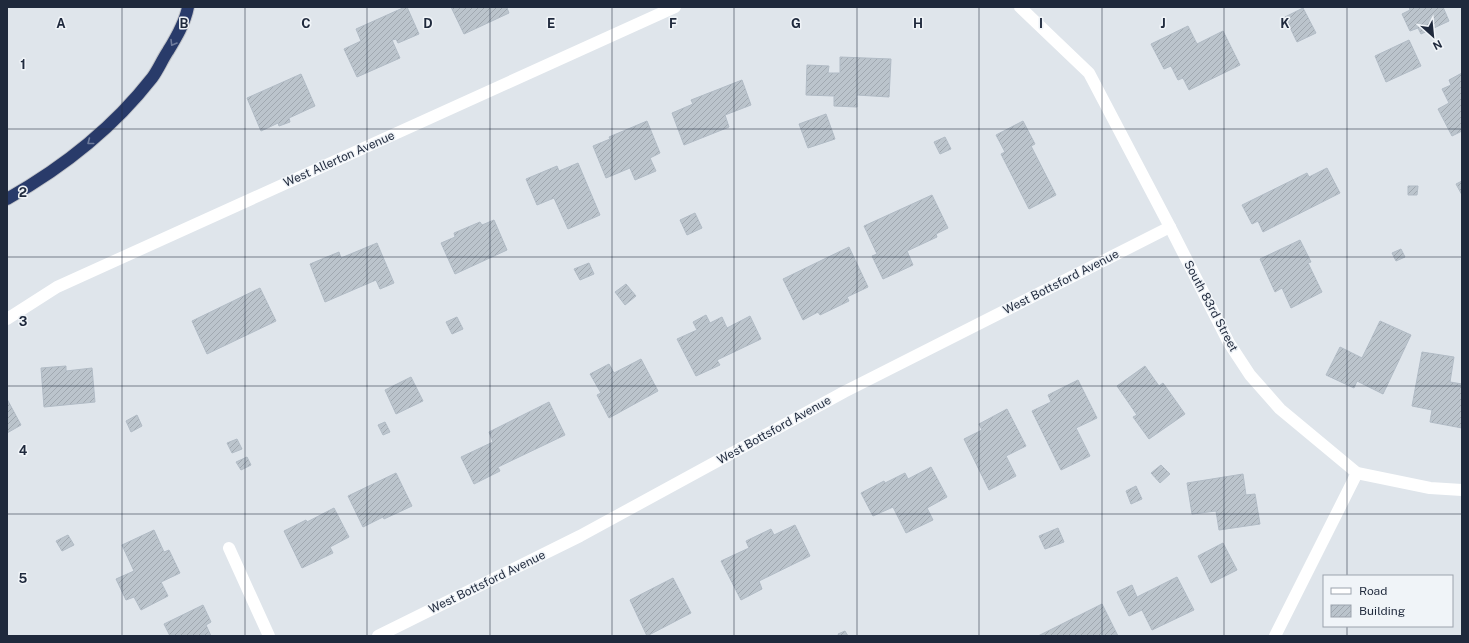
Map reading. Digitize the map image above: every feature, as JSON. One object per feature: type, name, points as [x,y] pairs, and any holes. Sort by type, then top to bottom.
[{"type":"highway","points":[[7,199],[31,185],[61,164],[95,138],[125,109],[152,76],[177,35],[188,7]]},
{"type":"street","name":"West Allerton Avenue","points":[[7,319],[57,288],[675,7]]},
{"type":"street","name":"South 83rd Street","points":[[1020,7],[1089,73],[1170,226],[1229,343],[1250,375],[1280,409],[1357,473]]},
{"type":"street","name":"West Bottsford Avenue","points":[[378,636],[580,536],[844,392],[1170,226]]},
{"type":"street","points":[[1275,636],[1357,473],[1430,488],[1462,490]]},
{"type":"street","points":[[229,548],[269,636]]},
{"type":"building","points":[[407,7],[419,34],[398,43],[396,39],[392,40],[400,58],[357,77],[344,49],[361,41],[356,29]]},
{"type":"building","points":[[451,7],[510,7],[507,8],[509,13],[464,34]]},
{"type":"building","points":[[1409,7],[1443,7],[1449,21],[1421,34],[1418,28],[1410,31],[1402,14],[1410,10]]},
{"type":"building","points":[[1303,8],[1316,33],[1297,42],[1285,17]]},
{"type":"building","points":[[1188,26],[1197,44],[1223,31],[1240,65],[1189,90],[1183,78],[1178,80],[1171,66],[1164,69],[1151,44]]},
{"type":"building","points":[[1409,40],[1421,66],[1386,82],[1375,56]]},
{"type":"building","points":[[840,57],[891,59],[889,97],[857,95],[857,107],[834,106],[834,96],[806,95],[807,65],[829,66],[828,73],[840,73]]},
{"type":"building","points":[[1462,73],[1462,131],[1452,136],[1438,109],[1449,103],[1442,89],[1451,85],[1449,80]]},
{"type":"building","points":[[301,74],[315,106],[289,118],[290,122],[279,126],[278,123],[261,131],[247,98]]},
{"type":"building","points":[[742,80],[751,105],[725,115],[729,127],[684,145],[672,113],[693,104],[691,100]]},
{"type":"building","points":[[826,114],[835,139],[808,148],[799,124]]},
{"type":"building","points":[[647,121],[660,153],[650,158],[656,171],[635,180],[630,168],[606,178],[593,146],[610,139],[609,137]]},
{"type":"building","points":[[1023,121],[1035,144],[1031,146],[1056,195],[1029,209],[1001,154],[1005,152],[996,135]]},
{"type":"building","points":[[945,137],[951,149],[940,154],[934,142]]},
{"type":"building","points":[[578,163],[600,215],[568,229],[554,198],[537,205],[526,179],[557,166],[559,171]]},
{"type":"building","points":[[1327,168],[1340,193],[1263,232],[1258,221],[1252,224],[1242,205],[1307,173],[1309,177]]},
{"type":"building","points":[[1462,181],[1462,195],[1456,184]]},
{"type":"building","points":[[1408,186],[1418,186],[1417,195],[1408,195]]},
{"type":"building","points":[[932,195],[948,228],[936,234],[937,237],[907,251],[913,265],[883,279],[872,256],[877,254],[864,226]]},
{"type":"building","points":[[695,213],[702,228],[687,235],[680,220]]},
{"type":"building","points":[[494,220],[507,250],[455,274],[441,243],[455,237],[454,233],[480,222],[482,225]]},
{"type":"building","points":[[1300,240],[1311,262],[1308,263],[1322,292],[1291,308],[1282,288],[1275,292],[1260,259]]},
{"type":"building","points":[[377,243],[394,283],[380,289],[376,280],[325,302],[310,264],[339,252],[341,258]]},
{"type":"building","points":[[849,247],[868,287],[847,297],[849,301],[820,315],[818,312],[803,320],[783,279]]},
{"type":"building","points":[[1401,249],[1405,257],[1396,261],[1392,253]]},
{"type":"building","points":[[589,263],[594,274],[580,280],[574,269]]},
{"type":"building","points":[[626,284],[636,296],[625,305],[615,292]]},
{"type":"building","points":[[260,288],[276,321],[207,354],[192,321]]},
{"type":"building","points":[[706,315],[710,323],[722,317],[727,328],[750,316],[761,339],[717,360],[720,365],[696,376],[677,339],[697,330],[693,322]]},
{"type":"building","points":[[457,317],[463,329],[452,334],[446,322]]},
{"type":"building","points":[[1380,321],[1411,335],[1383,394],[1357,381],[1354,388],[1326,375],[1340,347],[1362,358]]},
{"type":"building","points":[[1422,352],[1454,357],[1450,382],[1462,384],[1462,428],[1430,422],[1432,410],[1412,406]]},
{"type":"building","points":[[641,359],[658,391],[609,418],[597,395],[601,393],[590,374],[609,364],[614,373]]},
{"type":"building","points":[[66,366],[66,371],[92,368],[95,402],[44,407],[41,368]]},
{"type":"building","points":[[1145,366],[1159,386],[1163,383],[1185,414],[1149,439],[1133,417],[1137,415],[1117,386]]},
{"type":"building","points":[[411,377],[423,401],[396,414],[385,390]]},
{"type":"building","points":[[1078,380],[1097,418],[1076,428],[1090,456],[1061,470],[1032,411],[1051,402],[1048,395]]},
{"type":"building","points":[[7,399],[21,425],[7,433]]},
{"type":"building","points":[[549,402],[565,435],[498,467],[500,471],[474,484],[461,457],[493,442],[489,432]]},
{"type":"building","points":[[1007,409],[1026,446],[1006,456],[1016,476],[989,490],[964,439],[982,430],[979,424]]},
{"type":"building","points":[[137,415],[142,426],[131,432],[126,421]]},
{"type":"building","points":[[385,422],[390,432],[383,435],[378,425]]},
{"type":"building","points":[[237,439],[242,449],[232,453],[227,443]]},
{"type":"building","points":[[247,457],[251,465],[241,470],[236,462]]},
{"type":"building","points":[[1161,465],[1170,474],[1160,483],[1151,473]]},
{"type":"building","points":[[931,467],[947,497],[927,508],[933,520],[906,533],[893,507],[873,516],[861,493],[884,481],[885,483],[905,473],[908,479]]},
{"type":"building","points":[[396,473],[412,506],[384,519],[383,517],[363,527],[348,496]]},
{"type":"building","points":[[1243,474],[1246,495],[1255,494],[1260,524],[1219,530],[1216,511],[1192,514],[1187,483]]},
{"type":"building","points":[[1136,486],[1142,499],[1131,504],[1126,491]]},
{"type":"building","points":[[334,508],[349,537],[330,547],[333,553],[302,568],[284,531],[306,520],[307,522]]},
{"type":"building","points":[[795,525],[810,556],[759,581],[762,589],[741,600],[721,561],[749,548],[746,541],[771,529],[774,535]]},
{"type":"building","points":[[1058,528],[1064,542],[1045,549],[1039,536]]},
{"type":"building","points":[[154,530],[164,552],[169,550],[180,573],[161,582],[168,596],[141,610],[134,597],[126,600],[116,579],[134,571],[122,545]]},
{"type":"building","points":[[68,535],[74,545],[62,551],[56,541]]},
{"type":"building","points":[[1223,543],[1237,570],[1211,583],[1198,556]]},
{"type":"building","points":[[1177,577],[1194,610],[1152,630],[1142,610],[1129,616],[1117,592],[1132,585],[1137,597]]},
{"type":"building","points":[[673,578],[691,613],[647,636],[630,600]]},
{"type":"building","points":[[1102,604],[1118,636],[1038,636]]},
{"type":"building","points":[[203,605],[211,622],[206,625],[211,636],[170,636],[164,624]]},
{"type":"building","points":[[845,631],[848,636],[839,636],[838,634]]}]
